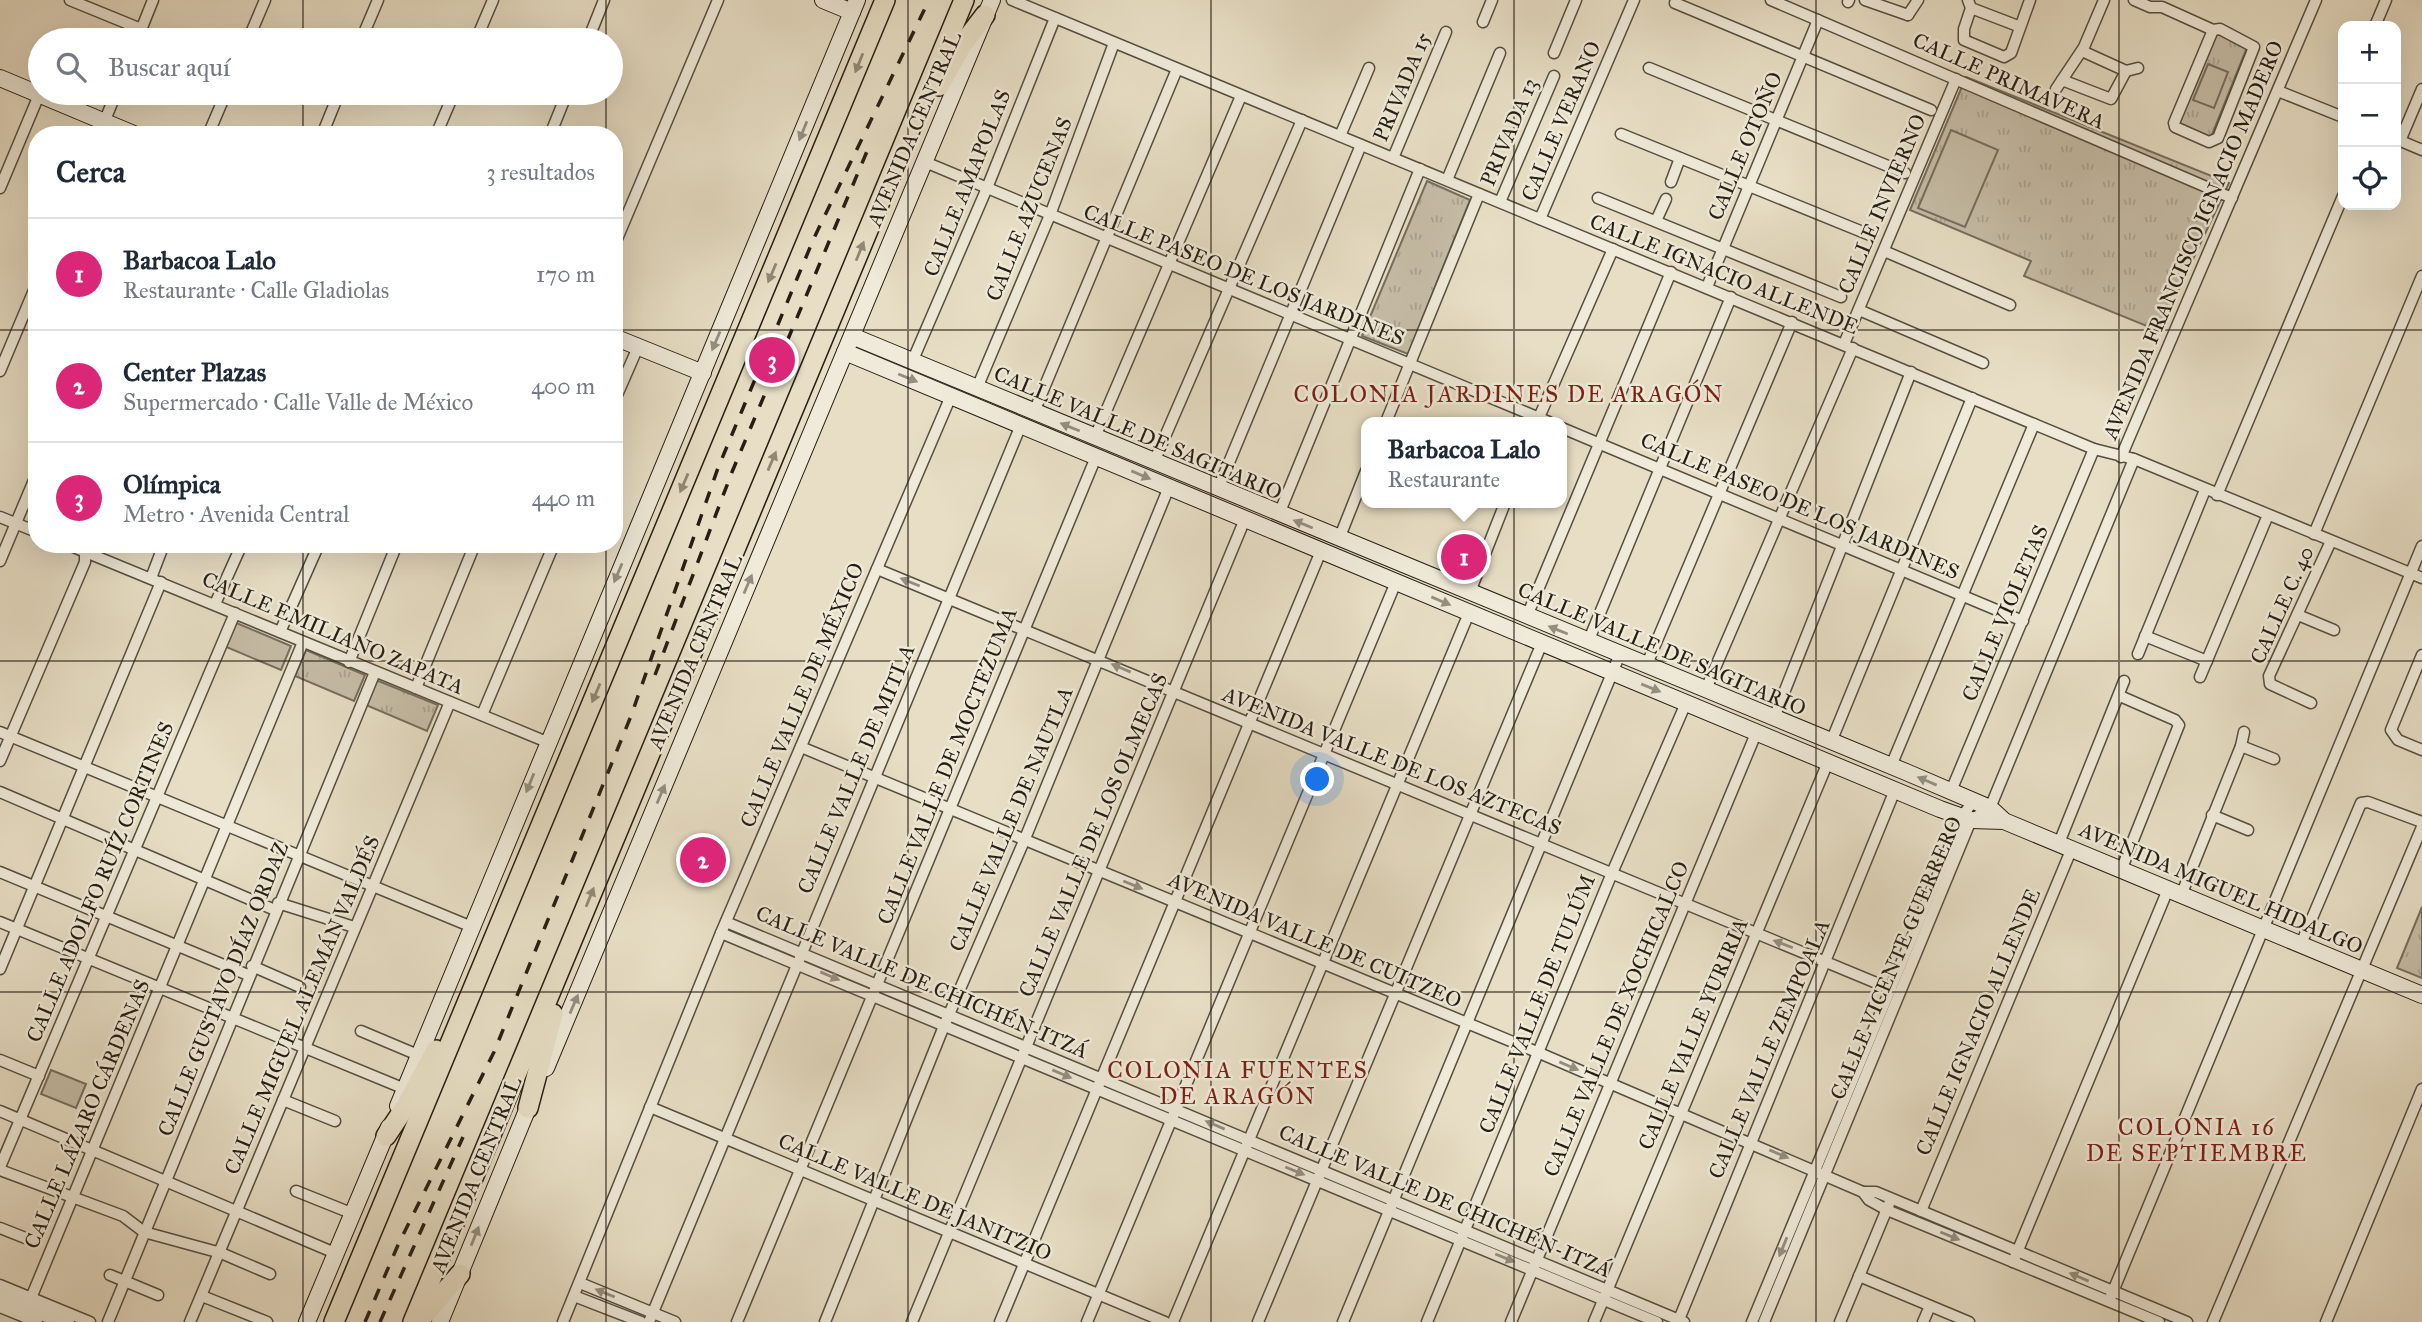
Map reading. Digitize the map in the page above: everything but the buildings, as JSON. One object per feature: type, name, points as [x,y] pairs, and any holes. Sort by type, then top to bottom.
[{"type":"highway","points":[[334,1322],[886,0]]},
{"type":"highway","name":"AVENIDA CENTRAL","points":[[416,1322],[572,940],[964,0]]},
{"type":"highway","points":[[909,131],[989,7]]},
{"type":"highway","points":[[528,1108],[572,940]]},
{"type":"highway","points":[[386,1136],[407,1106],[435,1051],[463,1012]]},
{"type":"highway","points":[[416,1322],[460,1275]]},
{"type":"street","points":[[70,0],[139,28]]},
{"type":"street","points":[[141,28],[153,0]]},
{"type":"street","points":[[253,28],[265,0]]},
{"type":"street","points":[[366,28],[378,0]]},
{"type":"street","points":[[481,28],[493,0]]},
{"type":"street","points":[[593,28],[604,0]]},
{"type":"street","points":[[623,225],[718,0]]},
{"type":"street","points":[[307,1322],[855,6],[823,0]]},
{"type":"street","name":"CALLE IGNACIO ALLENDE","points":[[1012,0],[2094,449],[2134,460],[2416,576]]},
{"type":"street","points":[[1483,22],[1492,0]]},
{"type":"street","points":[[1554,53],[1576,0]]},
{"type":"street","name":"CALLE VERANO","points":[[1540,219],[1634,0]]},
{"type":"street","name":"CALLE PRIMAVERA","points":[[1771,0],[2232,198]]},
{"type":"street","points":[[1865,0],[1908,15]]},
{"type":"street","points":[[1907,28],[1908,15],[1918,0]]},
{"type":"street","points":[[2018,26],[1969,4],[1964,40],[2000,56],[2011,53],[2019,31],[2018,26],[2030,0]]},
{"type":"street","points":[[2104,0],[2082,51],[2059,85],[2111,99],[2126,71]]},
{"type":"street","points":[[2134,0],[2150,7],[2165,3],[2213,30],[2220,29],[2251,43],[2255,50],[2218,138],[2209,142],[2175,127],[2174,123],[2213,30]]},
{"type":"street","name":"AVENIDA FRANCISCO IGNACIO MADERO","points":[[2121,457],[2316,0]]},
{"type":"street","points":[[2377,21],[2386,0]]},
{"type":"street","points":[[1675,3],[1931,110]]},
{"type":"street","name":"AVENIDA CENTRAL","points":[[440,1322],[989,7]]},
{"type":"street","name":"CALLE AMAPOLAS","points":[[912,362],[988,188],[1055,18]]},
{"type":"street","name":"CALLE OTOÑO","points":[[1707,287],[1818,20]]},
{"type":"street","name":"PRIVADA 15","points":[[1393,158],[1446,32]]},
{"type":"street","name":"CALLE AZUCENAS","points":[[977,388],[1050,215],[1114,43]]},
{"type":"street","points":[[2082,51],[2126,71],[2138,68]]},
{"type":"street","points":[[1447,180],[1500,53]]},
{"type":"street","points":[[1340,136],[1369,68]]},
{"type":"street","points":[[1649,68],[1905,173]]},
{"type":"street","points":[[1034,412],[1108,240],[1177,69]]},
{"type":"street","name":"PRIVADA 13","points":[[1500,202],[1554,76]]},
{"type":"street","points":[[0,78],[28,90]]},
{"type":"street","name":"CALLE INVIERNO","points":[[1706,689],[1781,519],[1849,346],[1859,310],[1956,79]]},
{"type":"street","points":[[2401,134],[2422,89]]},
{"type":"street","points":[[2278,91],[2338,115]]},
{"type":"street","points":[[1095,437],[1241,96]]},
{"type":"street","points":[[0,188],[35,105]]},
{"type":"street","points":[[58,105],[96,126]]},
{"type":"street","points":[[103,126],[111,105]]},
{"type":"street","points":[[212,126],[221,105]]},
{"type":"street","points":[[326,126],[334,105]]},
{"type":"street","points":[[440,126],[449,105]]},
{"type":"street","points":[[554,126],[562,105]]},
{"type":"street","points":[[1154,462],[1302,120]]},
{"type":"street","points":[[1621,134],[1870,235]]},
{"type":"street","points":[[2401,141],[2422,150]]},
{"type":"street","points":[[1218,489],[1288,315],[1361,145]]},
{"type":"street","points":[[1671,182],[1680,158]]},
{"type":"street","name":"CALLE PASEO DE LOS JARDINES","points":[[925,162],[1409,363],[1532,417]]},
{"type":"street","points":[[1279,514],[1420,169]]},
{"type":"street","points":[[1388,417],[1479,194]]},
{"type":"street","points":[[1598,198],[1841,297]]},
{"type":"street","points":[[1656,221],[1665,199]]},
{"type":"street","points":[[2217,495],[2338,209]]},
{"type":"street","points":[[1543,417],[1613,248]]},
{"type":"street","points":[[1884,251],[2010,305]]},
{"type":"street","points":[[1527,616],[1671,272]]},
{"type":"street","points":[[2314,534],[2422,275]]},
{"type":"street","points":[[1588,642],[1731,297]]},
{"type":"street","points":[[0,370],[28,304]]},
{"type":"street","points":[[1859,310],[1983,363]]},
{"type":"street","points":[[1647,664],[1793,322]]},
{"type":"street","name":"CALLE VALLE DE SAGITARIO","points":[[852,336],[1990,808]]},
{"type":"street","points":[[623,340],[703,373]]},
{"type":"street","points":[[623,381],[638,346]]},
{"type":"street","name":"CALLE VALLE DE SAGITARIO","points":[[845,352],[1967,818]]},
{"type":"street","points":[[1774,718],[1911,372]]},
{"type":"street","name":"CALLE VALLE DE MÉXICO","points":[[563,1322],[721,933],[951,396]]},
{"type":"street","points":[[1831,742],[1972,398]]},
{"type":"street","points":[[1891,766],[2034,424]]},
{"type":"street","name":"CALLE VALLE DE MITLA","points":[[651,1317],[1021,425]]},
{"type":"street","name":"CALLE PASEO DE LOS JARDINES","points":[[1567,430],[2024,621]]},
{"type":"street","name":"CALLE VIOLETAS","points":[[1951,791],[2094,449]]},
{"type":"street","name":"CALLE VALLE DE MOCTEZUMA","points":[[737,1322],[1096,457]]},
{"type":"street","name":"CALLE VICENTE GUERRERO","points":[[1764,1322],[1891,989],[1967,818],[1990,808],[2134,460]]},
{"type":"street","points":[[1339,538],[1361,483]]},
{"type":"street","name":"CALLE VALLE DE NAUTLA","points":[[825,1322],[876,1202],[947,1020],[1024,841],[1169,487]]},
{"type":"street","points":[[2138,654],[2204,490]]},
{"type":"street","points":[[0,561],[28,494]]},
{"type":"street","points":[[1469,592],[1503,508]]},
{"type":"street","points":[[2200,677],[2268,515]]},
{"type":"street","points":[[0,517],[28,529]]},
{"type":"street","name":"CALLE VALLE DE LOS OLMECAS","points":[[912,1322],[1022,1051],[1245,519]]},
{"type":"street","name":"CALLE C. 40","points":[[2311,703],[2270,684],[2270,676],[2332,541]]},
{"type":"street","points":[[2111,1296],[2263,927],[2416,576],[2422,546]]},
{"type":"street","points":[[1000,1322],[1097,1083],[1321,551]]},
{"type":"street","points":[[0,761],[5,734],[85,562],[85,553]]},
{"type":"street","name":"CALLE EMILIANO ZAPATA","points":[[96,553],[349,662],[547,743]]},
{"type":"street","points":[[0,969],[61,818],[86,767],[156,580],[162,553]]},
{"type":"street","points":[[215,604],[238,553]]},
{"type":"street","points":[[280,632],[315,553]]},
{"type":"street","points":[[349,662],[393,553]]},
{"type":"street","points":[[416,688],[471,553]]},
{"type":"street","points":[[482,715],[550,553]]},
{"type":"street","name":"AVENIDA VALLE DE LOS AZTECAS","points":[[877,569],[1891,989]]},
{"type":"street","points":[[1087,1322],[1396,582]]},
{"type":"street","points":[[1173,1322],[1469,612]]},
{"type":"street","name":"CALLE ADOLFO RUÍZ CORTINES","points":[[0,1169],[235,613]]},
{"type":"street","points":[[2298,615],[2334,629]]},
{"type":"street","points":[[2145,636],[2207,661]]},
{"type":"street","name":"CALLE LÁZARO CÁRDENAS","points":[[31,1298],[303,642]]},
{"type":"street","points":[[1258,1322],[1542,643]]},
{"type":"street","points":[[1343,1322],[1620,654]]},
{"type":"street","points":[[2422,655],[2391,730],[2398,740],[2422,750]]},
{"type":"street","name":"CALLE GUSTAVO DÍAZ ORDAZ","points":[[108,1322],[375,672]]},
{"type":"street","name":"CALLE IGNACIO ALLENDE","points":[[1921,1211],[2065,846],[2124,681]]},
{"type":"street","points":[[2120,696],[2175,720],[2179,725],[2122,868]]},
{"type":"street","name":"CALLE MIGUEL ALEMÁN VALDÉS","points":[[190,1322],[450,702]]},
{"type":"street","name":"CALLE VALLE DE TULÚM","points":[[1427,1322],[1537,1052],[1686,702]]},
{"type":"street","name":"CALLE VALLE DE XOCHICALCO","points":[[1511,1322],[1757,732]]},
{"type":"street","points":[[2015,1256],[2175,890],[2212,815],[2241,746],[2244,732]]},
{"type":"street","points":[[5,734],[472,927]]},
{"type":"street","points":[[2241,746],[2274,759]]},
{"type":"street","name":"AVENIDA VALLE DE CUITZEO","points":[[801,747],[1537,1052],[1863,1192]]},
{"type":"street","name":"CALLE VALLE YURIRIA","points":[[1594,1322],[1828,762]]},
{"type":"street","name":"CALLE VALLE ZEMPOALA","points":[[1681,1321],[1750,1142],[1827,961],[1895,790]]},
{"type":"street","points":[[0,792],[205,879],[277,906],[354,928]]},
{"type":"street","name":"CALLE VICENTE GUERRERO","points":[[1752,1322],[1820,1172],[1973,801]]},
{"type":"street","points":[[2213,1322],[2422,824],[2368,802],[2361,803],[2301,944]]},
{"type":"street","name":"AVENIDA MIGUEL HIDALGO","points":[[1990,808],[2004,821]]},
{"type":"street","points":[[2212,815],[2249,830]]},
{"type":"street","name":"AVENIDA MIGUEL HIDALGO","points":[[1967,818],[2004,821],[2422,995]]},
{"type":"street","points":[[0,872],[178,945],[300,987]]},
{"type":"street","points":[[0,922],[405,1089]]},
{"type":"street","name":"CALLE VALLE DE CHICHÉN-ITZÁ","points":[[726,922],[799,957],[1097,1083],[1606,1294],[1681,1321]]},
{"type":"street","name":"CALLE VALLE DE CHICHÉN-ITZÁ","points":[[721,933],[799,957]]},
{"type":"street","points":[[361,1031],[418,1055]]},
{"type":"street","points":[[0,1060],[38,1076]]},
{"type":"street","points":[[2326,1322],[2422,1088]]},
{"type":"street","points":[[283,1100],[335,1121]]},
{"type":"street","name":"CALLE VALLE DE JANITZIO","points":[[650,1107],[1165,1322]]},
{"type":"street","points":[[0,1111],[335,1253]]},
{"type":"street","points":[[0,1169],[74,1195],[123,1216],[144,1232],[221,1253],[270,1274]]},
{"type":"street","points":[[296,1191],[351,1213]]},
{"type":"street","points":[[1863,1192],[1876,1192],[2015,1256]]},
{"type":"street","points":[[1863,1192],[1869,1200],[1887,1210],[2015,1256],[2111,1296],[2187,1322]]},
{"type":"street","points":[[1840,1322],[1892,1199]]},
{"type":"street","points":[[0,1228],[33,1241]]},
{"type":"street","points":[[110,1275],[158,1295]]},
{"type":"street","points":[[1859,1276],[1969,1322]]},
{"type":"street","points":[[580,1283],[651,1317],[675,1322]]},
{"type":"street","points":[[0,1285],[90,1322]]},
{"type":"street","name":"CALLE VALLE DE CHICHÉN-ITZÁ","points":[[1606,1294],[1657,1322]]},
{"type":"street","points":[[0,1295],[66,1322]]},
{"type":"street","points":[[202,1296],[267,1322]]},
{"type":"street","points":[[574,1296],[641,1322]]},
{"type":"street","points":[[2111,1296],[2159,1322]]},
{"type":"street","points":[[1923,1322],[1930,1306]]},
{"type":"street","points":[[0,1307],[25,1320],[37,1322]]},
{"type":"green space","points":[[2212,31],[2248,45],[2211,137],[2175,123]]},
{"type":"green space","points":[[2208,64],[2228,72],[2214,108],[2193,100]]},
{"type":"green space","points":[[1966,77],[2229,183],[2159,331],[2024,276],[2031,261],[1910,210]]},
{"type":"green space","points":[[1951,130],[1998,150],[1965,227],[1918,208]]},
{"type":"green space","points":[[1427,181],[1470,200],[1408,354],[1362,336]]},
{"type":"green space","points":[[234,622],[291,646],[281,670],[224,646]]},
{"type":"green space","points":[[306,650],[365,675],[354,701],[295,676]]},
{"type":"green space","points":[[376,680],[438,705],[427,731],[366,705]]},
{"type":"green space","points":[[2422,907],[2422,978],[2397,968]]},
{"type":"green space","points":[[51,1070],[86,1084],[76,1108],[41,1094]]},
{"type":"railway","points":[[365,1322],[398,1245],[494,1052],[631,716],[718,468],[814,238],[929,0]]},
{"type":"railway","points":[[655,675],[732,472],[868,149]]},
{"type":"railway","points":[[380,1322],[463,1137]]},
{"type":"place","name":"Olímpica","points":[[772,360]]},
{"type":"place","name":"Barbacoa Lalo","points":[[1464,557]]},
{"type":"place","name":"Center Plazas","points":[[703,860]]},
{"type":"district","name":"COLONIA JARDINES DE ARAGÓN","points":[[1509,394]]},
{"type":"district","name":"COLONIA FUENTES DE ARAGÓN","points":[[1238,1083]]},
{"type":"district","name":"COLONIA 16 DE SEPTIEMBRE","points":[[2197,1140]]}]
